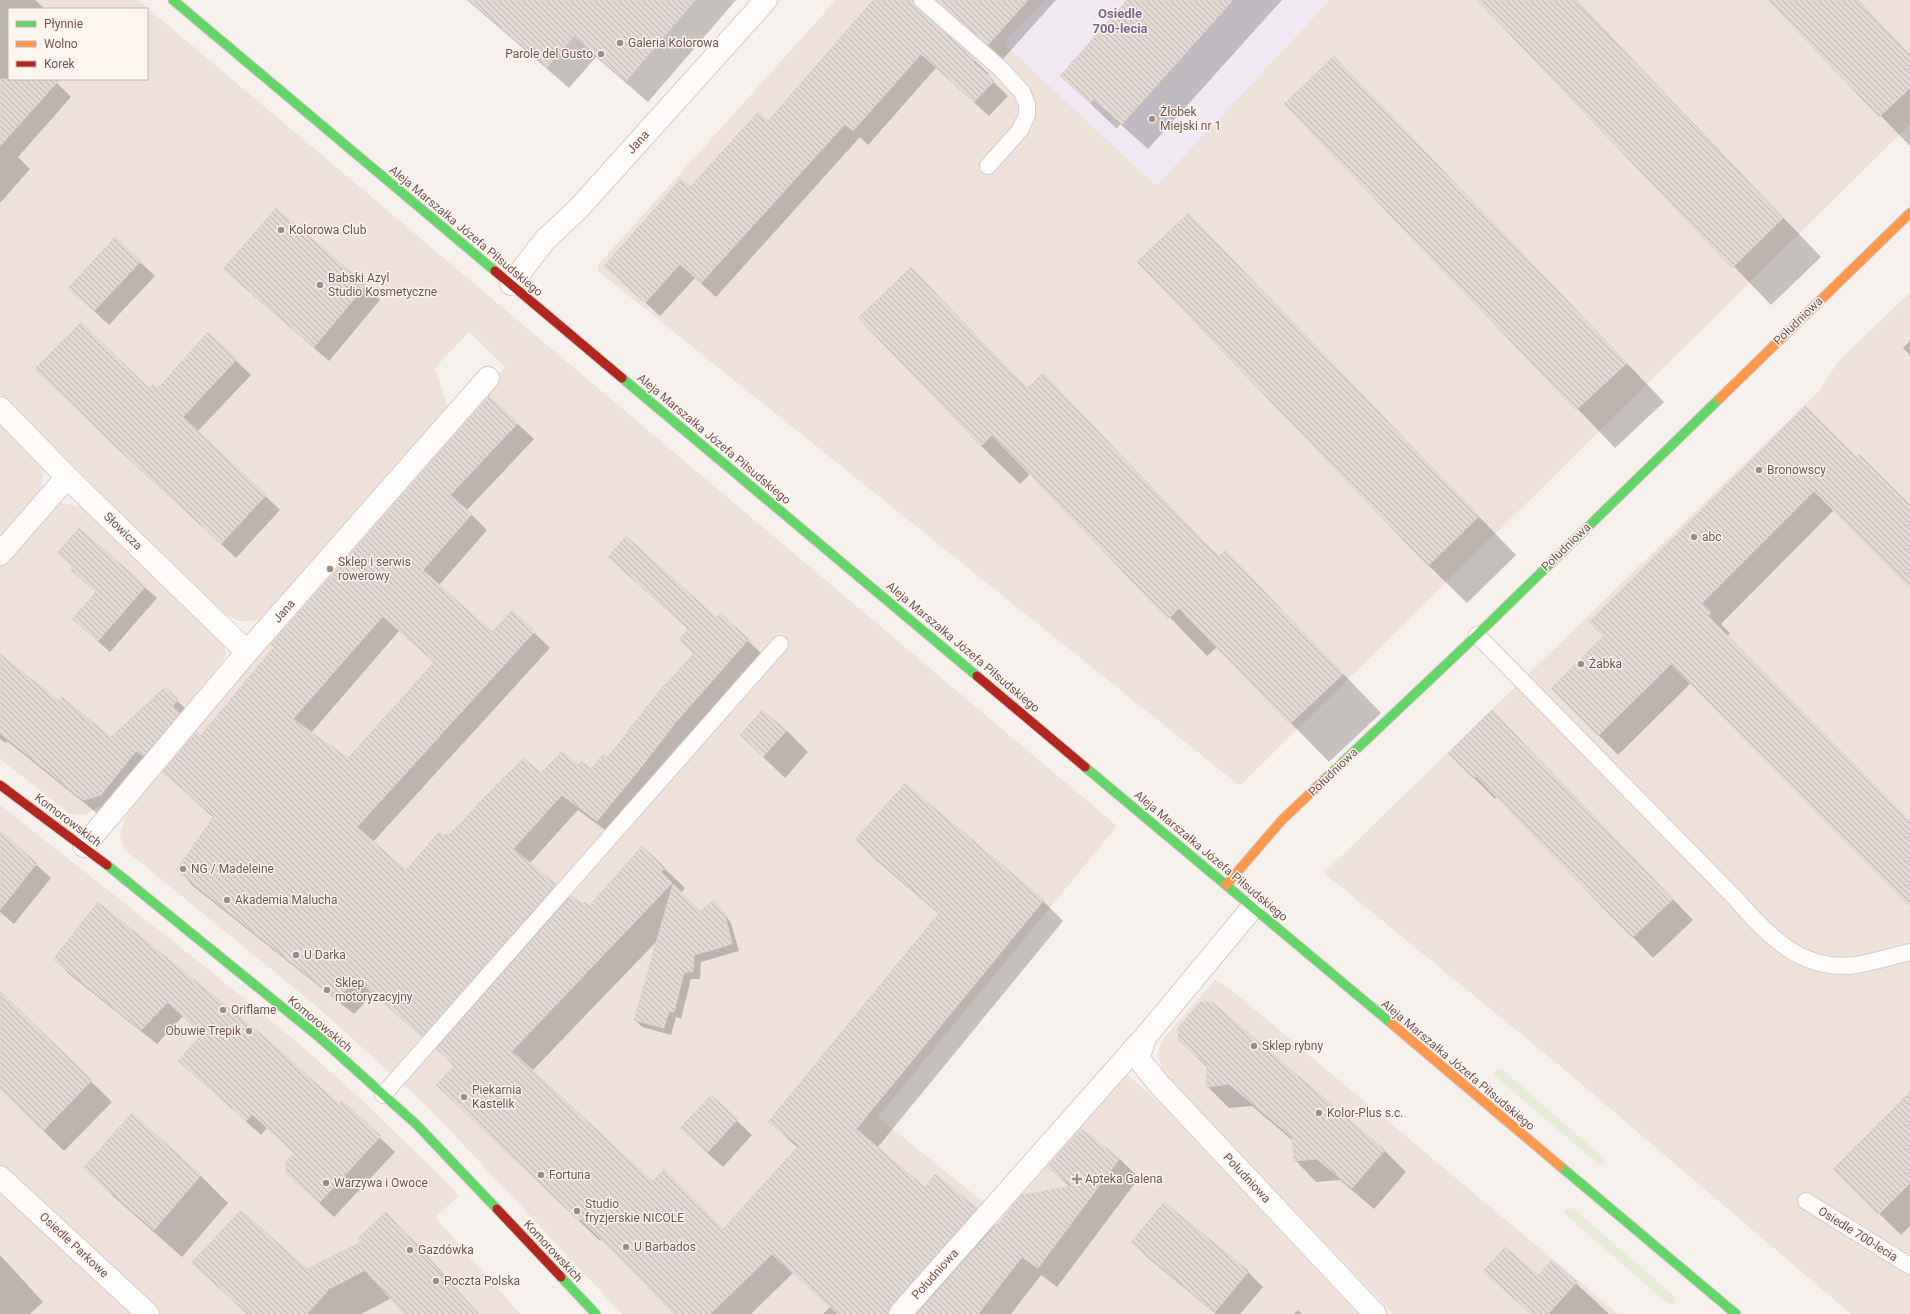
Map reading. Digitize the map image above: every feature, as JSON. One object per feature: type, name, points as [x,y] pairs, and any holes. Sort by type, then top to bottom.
[{"type":"street","name":"Aleja Marszałka Józefa Piłsudskiego","points":[[173,0],[1736,1314]]},
{"type":"street","name":"Jana","points":[[511,284],[545,240],[579,208],[766,0]]},
{"type":"street","name":"Południowa","points":[[1226,884],[1282,820],[1477,635],[1910,213]]},
{"type":"street","name":"Jana","points":[[84,846],[247,652],[488,378]]},
{"type":"street","name":"Słowicza","points":[[0,408],[68,477],[247,652]]},
{"type":"street","points":[[0,554],[68,477]]},
{"type":"street","name":"Komorowskich","points":[[0,785],[84,846],[319,1037],[417,1125],[596,1314]]},
{"type":"street","name":"Południowa","points":[[900,1314],[1146,1036],[1253,907]]},
{"type":"street","name":"Południowa","points":[[1146,1036],[1138,1058],[1158,1083],[1375,1314]]},
{"type":"street","name":"Osiedle Parkowe","points":[[0,1177],[148,1314]]},
{"type":"lane","points":[[922,0],[1001,69],[1022,92],[1027,104],[1027,116],[1020,130],[988,166]]},
{"type":"lane","points":[[1477,635],[1736,899],[1759,926],[1793,953],[1822,964],[1856,965],[1910,952]]},
{"type":"lane","points":[[383,1095],[780,644]]},
{"type":"lane","name":"Osiedle 700-lecia","points":[[1806,1201],[1910,1266]]},
{"type":"shaded area","points":[[0,0],[138,0],[147,8],[8,8],[8,80],[148,80],[148,8],[1117,826],[878,1117],[982,1201],[1010,1182],[1114,1063],[1161,1104],[1358,1314],[622,1314],[428,1107],[315,1005],[124,849],[120,835],[132,797],[505,367],[469,332],[435,368],[448,409],[263,618],[252,621],[239,621],[224,614],[0,394]]},
{"type":"shaded area","points":[[836,0],[1045,0],[1004,43],[1156,185],[1330,0],[1910,0],[1910,124],[1240,786],[598,271],[598,265]]},
{"type":"shaded area","name":"Żłobek Miejski nr 1","points":[[1045,0],[1330,0],[1156,186],[1004,43]]},
{"type":"shaded area","points":[[1910,292],[1910,1314],[1851,1314],[1565,1070],[1324,873],[1819,391],[1838,362]]},
{"type":"shaded area","points":[[0,421],[39,460],[44,473],[41,484],[61,503],[82,507],[96,517],[221,641],[227,653],[220,665],[105,803],[85,815],[70,814],[0,759]]},
{"type":"shaded area","points":[[0,805],[208,969],[304,1048],[365,1103],[445,1181],[459,1196],[435,1217],[520,1314],[0,1314]]},
{"type":"shaded area","points":[[1215,980],[1229,988],[1618,1314],[1393,1314],[1164,1073],[1157,1055],[1162,1040]]},
{"type":"green space","points":[[1498,1069],[1504,1071],[1604,1158],[1605,1162],[1602,1165],[1597,1163],[1497,1078],[1494,1073]]},
{"type":"green space","points":[[1569,1208],[1574,1209],[1674,1296],[1675,1301],[1671,1304],[1666,1302],[1567,1216],[1564,1212]]},
{"type":"building","name":"Galeria Kolorowa","points":[[469,0],[695,0],[626,81],[574,36],[547,67]]},
{"type":"building","points":[[873,0],[913,0],[916,7],[975,59],[973,62],[994,81],[974,102],[921,54],[853,131],[845,124],[701,283],[680,264],[645,303],[604,266],[681,179],[690,187],[758,112],[768,121]]},
{"type":"building","points":[[936,0],[1028,0],[988,45]]},
{"type":"building","points":[[1127,0],[1233,0],[1122,124],[1094,99],[1090,103],[1060,76]]},
{"type":"building","points":[[1477,0],[1575,0],[1783,218],[1732,268]]},
{"type":"building","points":[[1768,0],[1857,0],[1910,55],[1910,88],[1879,117]]},
{"type":"building","points":[[1334,56],[1627,363],[1576,410],[1284,104]]},
{"type":"building","points":[[0,79],[59,80],[0,146]]},
{"type":"building","points":[[276,208],[366,285],[314,347],[223,269]]},
{"type":"building","points":[[1188,213],[1479,516],[1428,566],[1137,262]]},
{"type":"building","points":[[115,237],[141,261],[94,311],[68,288]]},
{"type":"building","points":[[911,267],[1027,389],[1043,373],[1218,557],[1225,550],[1343,674],[1290,724],[1179,608],[1168,619],[992,435],[981,446],[858,318]]},
{"type":"building","points":[[81,322],[149,388],[153,384],[158,388],[208,332],[237,359],[183,417],[266,495],[221,544],[120,451],[35,369]]},
{"type":"building","points":[[489,396],[518,423],[450,495],[472,514],[423,570],[492,632],[512,610],[535,631],[357,827],[406,870],[439,832],[444,836],[447,833],[449,835],[497,784],[524,758],[541,773],[562,751],[579,765],[581,761],[591,769],[603,754],[608,757],[656,695],[694,653],[679,640],[688,629],[608,557],[626,536],[716,617],[720,613],[749,639],[676,722],[597,821],[562,795],[513,849],[556,884],[422,1037],[357,979],[337,999],[176,870],[214,816],[162,772],[197,731],[200,736],[274,647],[271,644]],"holes":[[[383,616],[434,662],[348,758],[293,719]]]},
{"type":"building","points":[[1805,406],[1856,457],[1859,454],[1910,505],[1910,588],[1814,491],[1702,603],[1711,612],[1708,616],[1910,821],[1910,907],[1671,664],[1598,736],[1551,688],[1603,636],[1589,622]]},
{"type":"building","points":[[79,528],[146,586],[98,641],[72,619],[96,592],[71,570],[73,567],[57,553]]},
{"type":"building","points":[[0,654],[59,701],[62,697],[111,737],[165,687],[178,699],[173,706],[180,713],[143,756],[136,751],[101,795],[83,800],[0,733]]},
{"type":"building","points":[[762,710],[787,730],[763,757],[740,735]]},
{"type":"building","points":[[1492,710],[1673,899],[1632,938],[1476,776],[1473,779],[1448,753]]},
{"type":"building","points":[[905,783],[1044,900],[856,1129],[925,1187],[935,1174],[977,1208],[891,1306],[888,1314],[838,1314],[772,1254],[710,1314],[674,1314],[581,1219],[579,1221],[436,1085],[455,1065],[436,1049],[571,896],[582,904],[585,902],[589,906],[642,846],[665,867],[661,872],[672,883],[512,1051],[652,1181],[664,1169],[723,1229],[799,1145],[768,1122],[939,913],[855,840]]},
{"type":"building","points":[[0,831],[37,863],[0,910]]},
{"type":"building","points":[[673,884],[700,911],[714,900],[725,915],[732,944],[694,955],[693,972],[684,972],[674,1012],[669,1011],[664,1028],[634,1020]]},
{"type":"building","points":[[98,902],[266,1038],[339,1104],[342,1101],[381,1136],[319,1203],[286,1173],[286,1161],[294,1153],[252,1114],[246,1121],[178,1061],[202,1034],[168,1002],[141,1030],[53,959]]},
{"type":"building","points":[[0,991],[92,1080],[43,1131],[0,1089]]},
{"type":"building","points":[[1200,1002],[1212,1002],[1385,1150],[1352,1188],[1317,1159],[1294,1161],[1292,1137],[1229,1084],[1206,1087],[1207,1065],[1179,1041],[1178,1028]]},
{"type":"building","points":[[1910,1092],[1910,1183],[1878,1215],[1833,1169]]},
{"type":"building","points":[[711,1095],[738,1119],[707,1153],[680,1128]]},
{"type":"building","points":[[132,1113],[201,1175],[154,1230],[83,1168]]},
{"type":"building","points":[[1081,1129],[1120,1158],[1038,1268],[1022,1257],[978,1314],[917,1314],[997,1224],[998,1225],[1021,1195],[1072,1186],[1047,1167]]},
{"type":"building","points":[[1164,1202],[1249,1271],[1215,1312],[1131,1242]]},
{"type":"building","points":[[241,1210],[307,1269],[361,1242],[358,1238],[386,1212],[478,1314],[404,1314],[365,1270],[329,1289],[307,1314],[249,1314],[191,1263]]},
{"type":"building","points":[[1505,1247],[1538,1275],[1552,1260],[1577,1282],[1548,1314],[1531,1314],[1483,1271]]},
{"type":"traffic: fast","points":[[173,0],[495,271]]},
{"type":"traffic: fast","points":[[622,378],[977,676]]},
{"type":"traffic: fast","points":[[1326,778],[1477,635],[1719,399]]},
{"type":"traffic: fast","points":[[1085,767],[1392,1024]]},
{"type":"traffic: fast","points":[[107,865],[319,1037],[417,1125],[497,1209]]},
{"type":"traffic: fast","points":[[1560,1166],[1736,1314]]},
{"type":"traffic: fast","points":[[561,1277],[596,1314]]},
{"type":"traffic: slow","points":[[1719,399],[1910,213]]},
{"type":"traffic: slow","points":[[1226,885],[1282,820],[1326,778]]},
{"type":"traffic: slow","points":[[1392,1024],[1560,1166]]},
{"type":"traffic: jam","points":[[495,271],[622,378]]},
{"type":"traffic: jam","points":[[977,676],[1085,767]]},
{"type":"traffic: jam","points":[[0,785],[107,865]]},
{"type":"traffic: jam","points":[[497,1209],[561,1277]]},
{"type":"place","name":"Galeria Kolorowa","points":[[620,43]]},
{"type":"place","name":"Parole del Gusto","points":[[601,54]]},
{"type":"place","name":"Żłobek Miejski nr 1","points":[[1152,119]]},
{"type":"place","name":"Kolorowa Club","points":[[281,230]]},
{"type":"place","name":"Babski Azyl Studio Kosmetyczne","points":[[320,285]]},
{"type":"place","name":"Bronowscy","points":[[1759,470]]},
{"type":"place","name":"abc","points":[[1694,537]]},
{"type":"place","name":"Sklep i serwis rowerowy","points":[[330,569]]},
{"type":"place","name":"Żabka","points":[[1581,664]]},
{"type":"place","name":"NG / Madeleine","points":[[183,869]]},
{"type":"place","name":"Akademia Malucha","points":[[227,900]]},
{"type":"place","name":"U Darka","points":[[296,955]]},
{"type":"place","name":"Sklep motoryzacyjny","points":[[327,990]]},
{"type":"place","name":"Oriflame","points":[[223,1010]]},
{"type":"place","name":"Obuwie Trepik","points":[[249,1031]]},
{"type":"place","name":"Sklep rybny","points":[[1254,1046]]},
{"type":"place","name":"Piekarnia Kastelik","points":[[464,1097]]},
{"type":"place","name":"Kolor-Plus s.c.","points":[[1319,1113]]},
{"type":"place","name":"Fortuna","points":[[541,1175]]},
{"type":"place","name":"Apteka Galena","points":[[1077,1179]]},
{"type":"place","name":"Warzywa i Owoce","points":[[326,1183]]},
{"type":"place","name":"Studio fryzjerskie NICOLE","points":[[577,1211]]},
{"type":"place","name":"U Barbados","points":[[626,1247]]},
{"type":"place","name":"Gazdówka","points":[[410,1250]]},
{"type":"place","name":"Poczta Polska","points":[[436,1281]]},
{"type":"district","name":"Osiedle 700-lecia","points":[[1120,20]]}]
